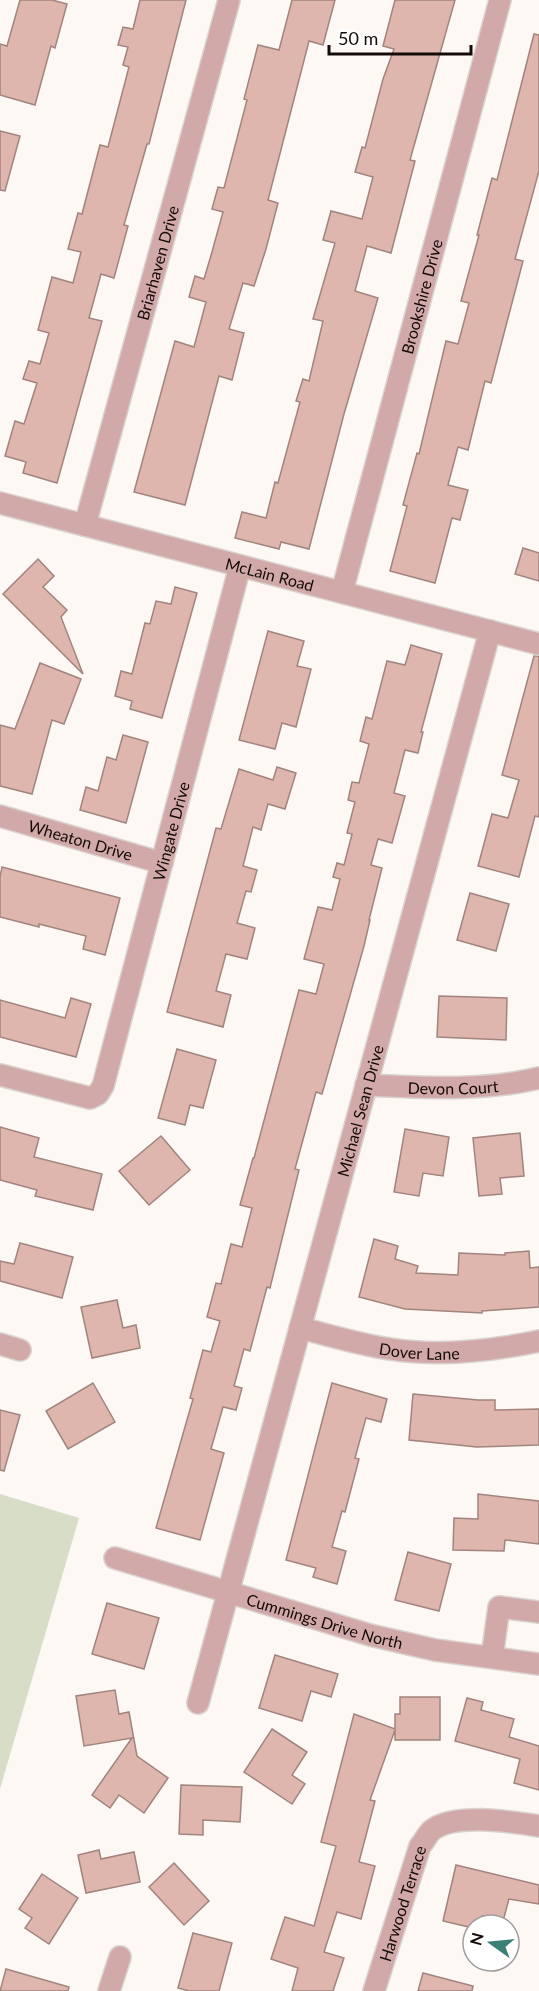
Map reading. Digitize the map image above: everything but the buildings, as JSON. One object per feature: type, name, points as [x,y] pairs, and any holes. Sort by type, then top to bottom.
[{"type":"street","name":"Briarhaven Drive","points":[[85,525],[229,0]]},
{"type":"street","name":"Brookshire Drive","points":[[342,592],[500,0]]},
{"type":"street","name":"McLain Road","points":[[0,503],[539,644]]},
{"type":"street","name":"Wingate Drive","points":[[0,1075],[90,1098],[98,1094],[104,1086],[240,566]]},
{"type":"street","name":"Michael Sean Drive","points":[[198,1702],[490,631]]},
{"type":"street","name":"Wheaton Drive","points":[[0,816],[162,863]]},
{"type":"street","name":"Devon Court","points":[[366,1085],[455,1089],[491,1087],[539,1077]]},
{"type":"street","name":"Dover Lane","points":[[300,1328],[390,1349],[428,1352],[468,1351],[518,1346],[539,1341]]},
{"type":"street","name":"Cummings Drive North","points":[[116,1558],[370,1635],[435,1650],[539,1664]]},
{"type":"street","points":[[492,1658],[499,1607],[539,1612]]},
{"type":"street","name":"Harwood Terrace","points":[[374,1991],[420,1846],[431,1831],[441,1825],[459,1821],[506,1821],[539,1826]]},
{"type":"street","points":[[109,1991],[120,1957]]},
{"type":"green space","points":[[0,1494],[79,1518],[0,1789]]}]
